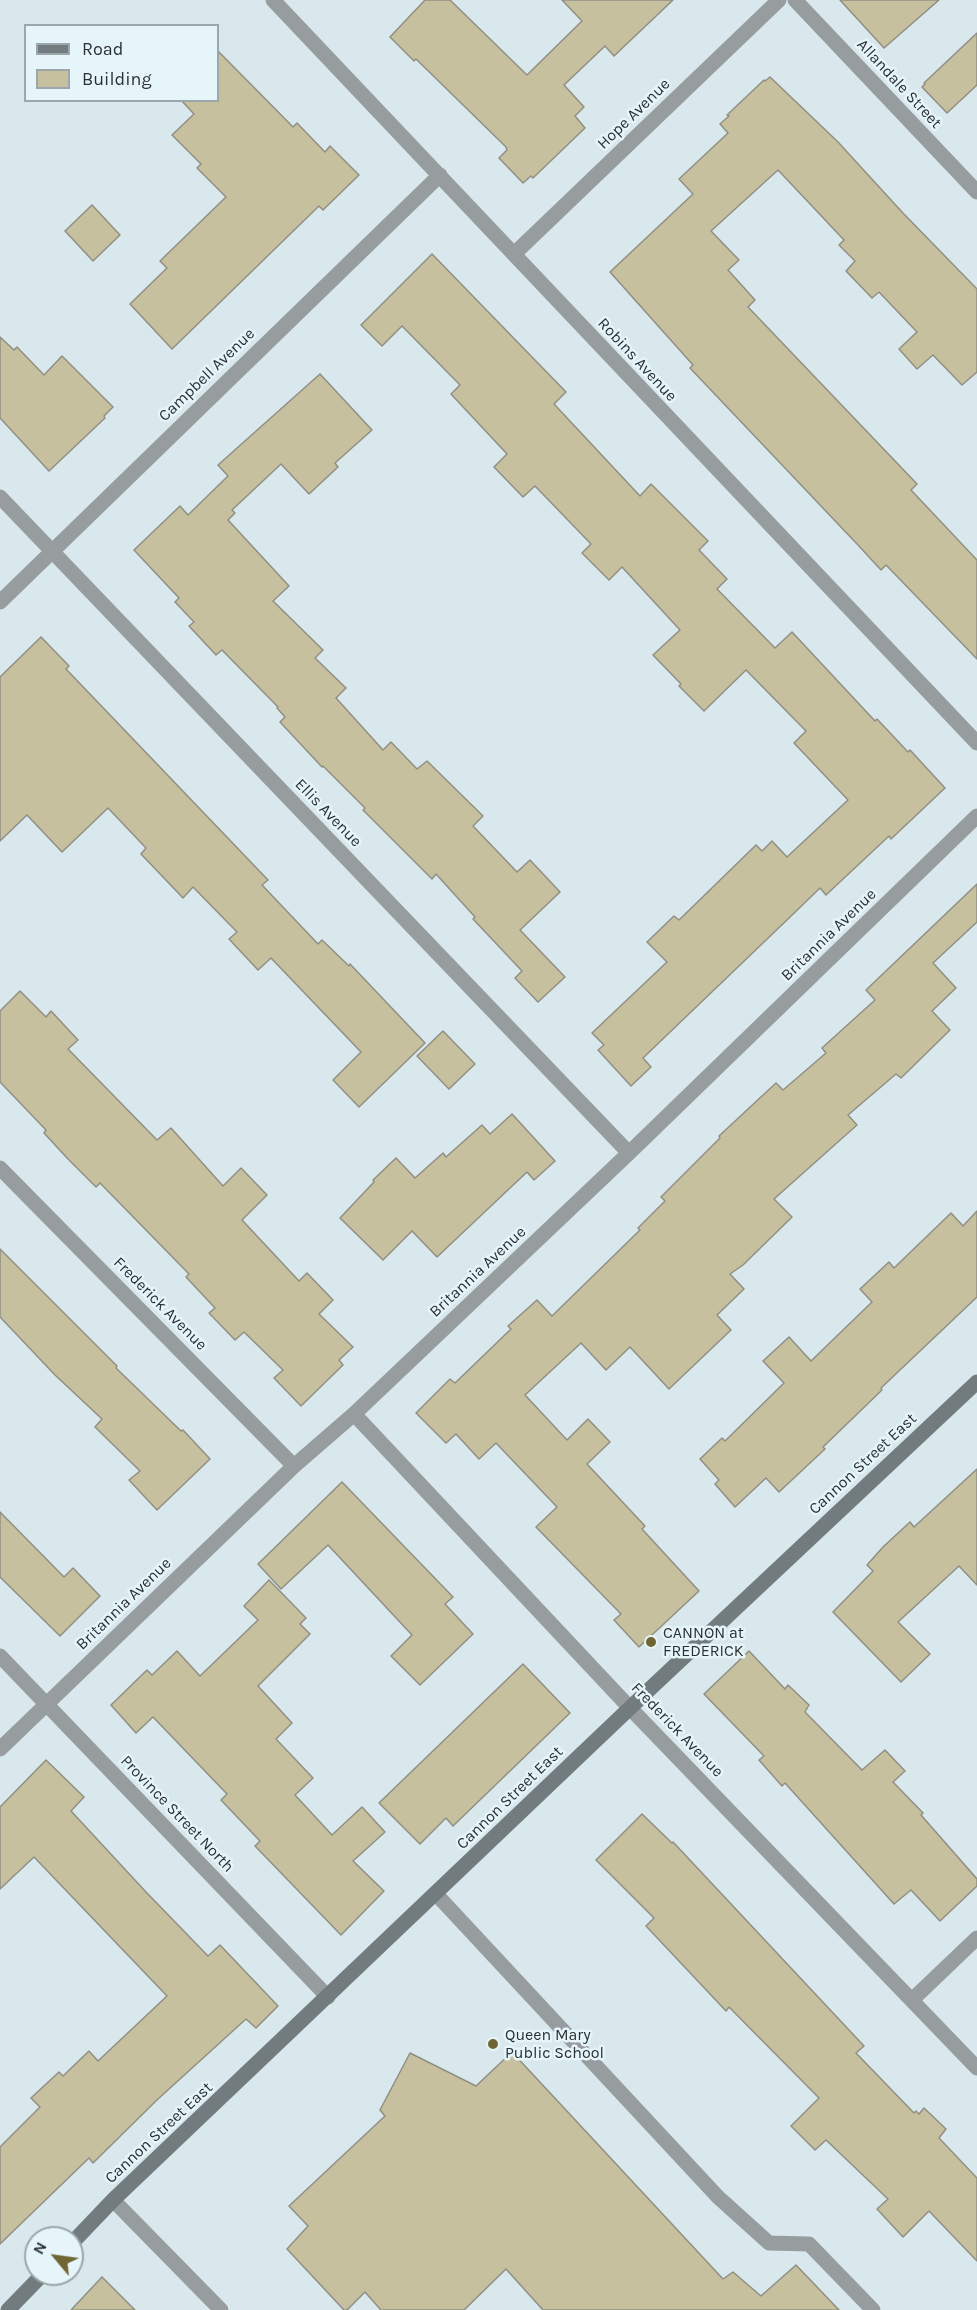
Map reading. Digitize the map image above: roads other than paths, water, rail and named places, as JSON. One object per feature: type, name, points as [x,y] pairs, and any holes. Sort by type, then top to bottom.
[{"type":"street","name":"Robins Avenue","points":[[273,0],[977,743]]},
{"type":"street","name":"Hope Avenue","points":[[514,255],[779,0]]},
{"type":"street","name":"Allandale Street","points":[[795,0],[977,192]]},
{"type":"street","name":"Campbell Avenue","points":[[0,602],[440,175]]},
{"type":"street","name":"Ellis Avenue","points":[[0,497],[629,1153]]},
{"type":"street","name":"Britannia Avenue","points":[[0,1749],[294,1466],[354,1414],[629,1153],[977,816]]},
{"type":"street","name":"Frederick Avenue","points":[[0,1168],[294,1466]]},
{"type":"street","name":"Cannon Street East","points":[[84,2230],[113,2200],[630,1708],[977,1382]]},
{"type":"street","name":"Frederick Avenue","points":[[354,1414],[630,1708],[913,1999],[977,2068]]},
{"type":"street","name":"Province Street North","points":[[0,1656],[328,1997]]},
{"type":"street","points":[[436,1894],[718,2197],[769,2243],[809,2244],[873,2310]]},
{"type":"street","points":[[913,1999],[977,1938]]},
{"type":"street","points":[[113,2200],[221,2310]]},
{"type":"street","points":[[8,2310],[31,2286]]},
{"type":"place","name":"CANNON at FREDERICK","points":[[651,1642]]},
{"type":"place","name":"Queen Mary Public School","points":[[493,2044]]}]
